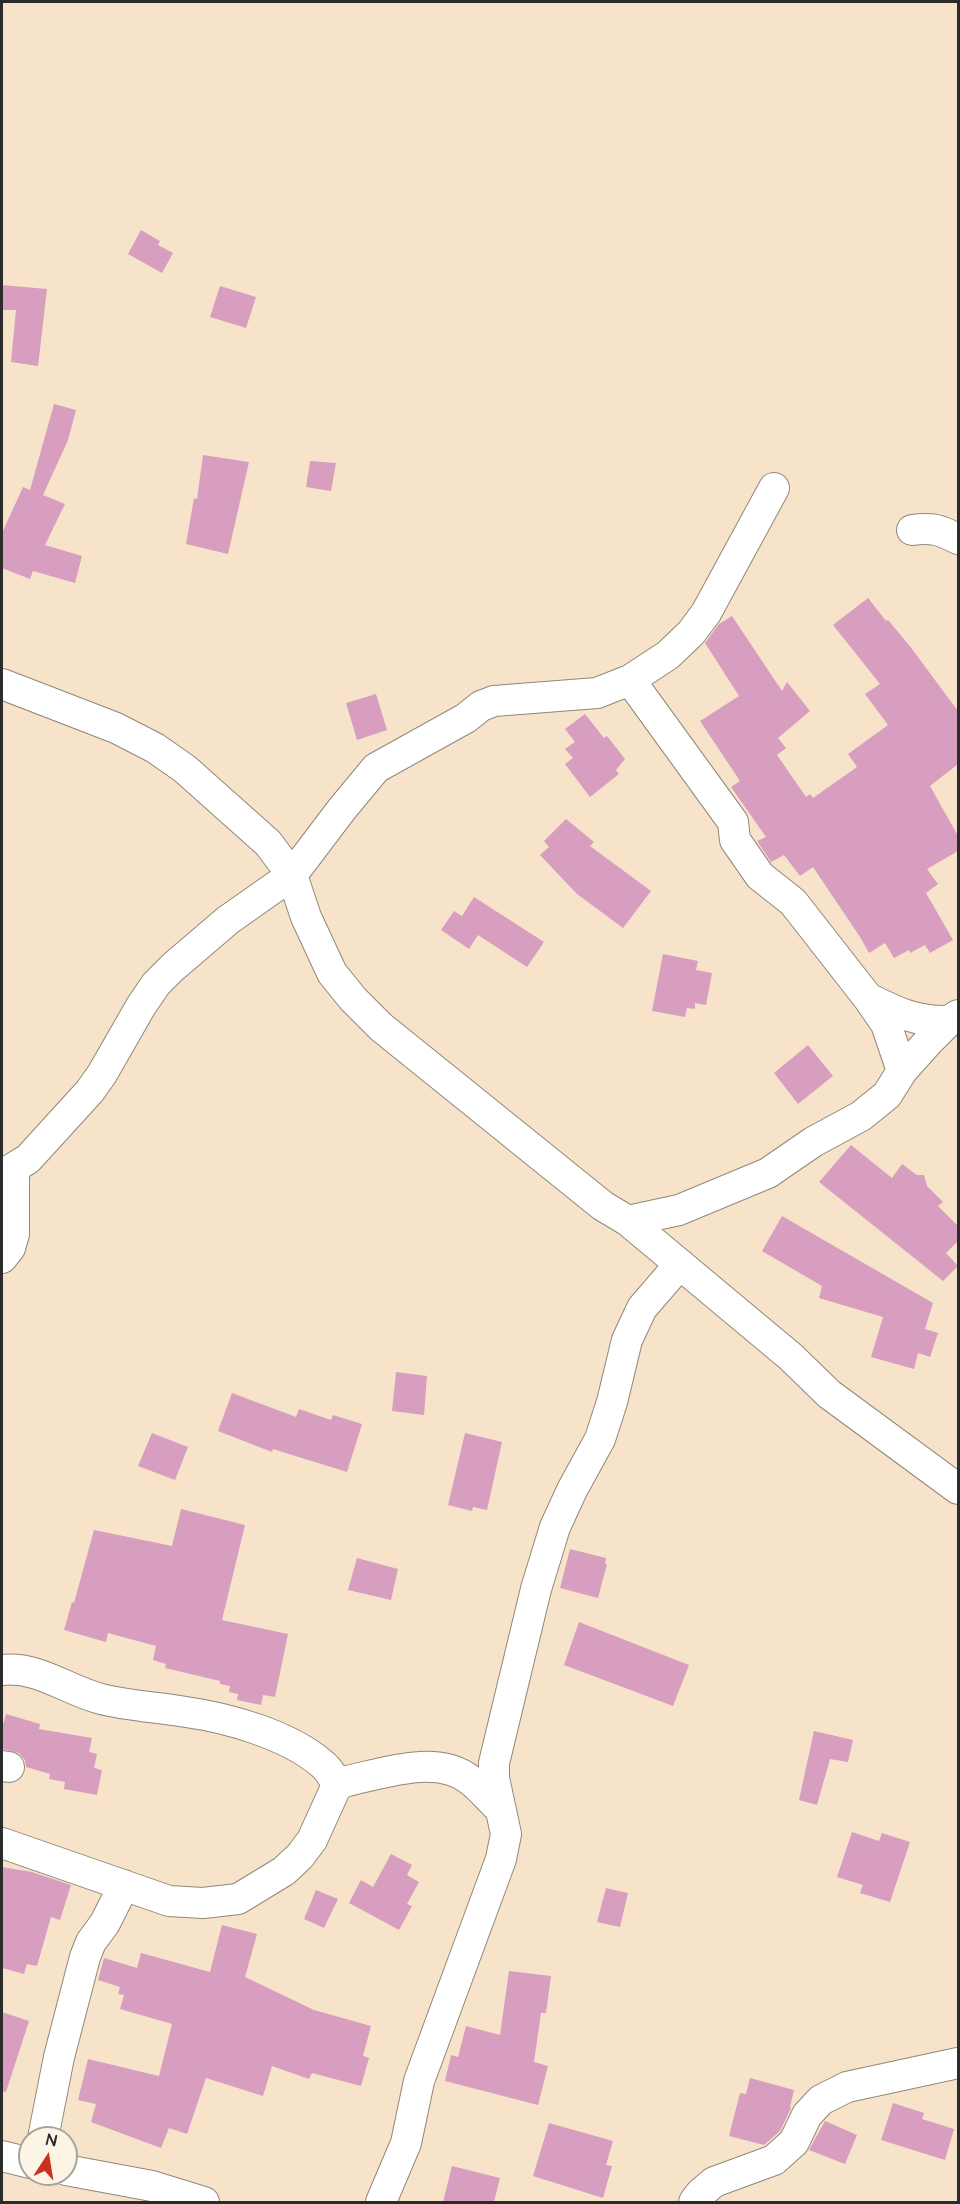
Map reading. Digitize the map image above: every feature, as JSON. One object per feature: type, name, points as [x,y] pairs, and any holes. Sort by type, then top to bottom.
[{"type":"street","points":[[2,1258],[10,1248],[14,1234],[8,1172],[28,1159],[90,1091],[141,1006],[156,984],[173,967],[228,920],[292,875],[342,808],[376,768],[466,718],[481,706],[494,701],[597,693],[630,680],[668,654],[691,633],[706,613],[774,488]]},
{"type":"street","points":[[912,530],[930,527],[958,539]]},
{"type":"street","points":[[630,680],[734,822],[735,840],[760,876],[793,902],[868,998],[886,1024],[902,1071]]},
{"type":"street","points":[[2,684],[116,728],[155,748],[185,769],[268,843],[292,875],[306,917],[332,973],[353,999],[381,1027],[603,1206],[628,1221],[791,1357],[829,1394],[958,1488]]},
{"type":"street","points":[[868,998],[904,1016],[930,1022],[954,1018]]},
{"type":"street","points":[[628,1221],[678,1210],[768,1173],[813,1142],[861,1116],[887,1095],[902,1071],[927,1042],[954,1018]]},
{"type":"street","points":[[381,2202],[406,2143],[419,2080],[501,1859],[506,1834],[494,1778],[494,1763],[542,1566],[566,1503],[600,1439],[612,1402],[627,1340],[642,1308],[680,1264]]},
{"type":"street","points":[[2,1670],[23,1670],[36,1673],[97,1698],[126,1705],[188,1712],[232,1722],[269,1734],[297,1747],[322,1763],[338,1785]]},
{"type":"street","points":[[338,1785],[417,1767],[436,1766],[453,1770],[469,1779],[500,1809]]},
{"type":"street","points":[[2,1843],[151,1896],[187,1903],[238,1899],[284,1871],[300,1856],[312,1840],[338,1785]]},
{"type":"street","points":[[45,2126],[59,2057],[85,1957],[91,1942],[105,1923],[124,1885]]},
{"type":"street","points":[[694,2202],[700,2193],[714,2182],[774,2160],[795,2142],[807,2115],[821,2100],[847,2087],[958,2063]]},
{"type":"street","points":[[2,2156],[18,2160]]},
{"type":"street","points":[[78,2172],[152,2186],[204,2202]]},
{"type":"building","points":[[141,230],[160,241],[158,245],[173,253],[162,273],[128,254]]},
{"type":"building","points":[[2,285],[47,289],[38,366],[11,362],[16,310],[2,310]]},
{"type":"building","points":[[220,286],[256,297],[246,328],[210,317]]},
{"type":"building","points":[[54,404],[76,410],[68,440],[43,495],[65,504],[45,545],[82,556],[75,583],[33,571],[30,579],[2,568],[2,533],[23,487],[30,490]]},
{"type":"building","points":[[203,455],[249,462],[228,554],[186,544],[194,498],[197,499]]},
{"type":"building","points":[[310,461],[336,463],[331,491],[306,487]]},
{"type":"building","points":[[868,598],[909,645],[958,711],[958,764],[930,786],[958,836],[958,851],[927,869],[938,884],[926,893],[953,940],[930,953],[925,945],[894,958],[885,943],[869,953],[813,867],[800,876],[784,855],[771,862],[757,841],[766,837],[731,787],[740,781],[700,721],[739,696],[705,643],[719,624],[732,616],[782,691],[787,682],[810,711],[778,738],[786,748],[777,755],[806,797],[810,794],[813,798],[857,767],[848,754],[888,725],[865,694],[880,684],[833,625]]},
{"type":"building","points":[[376,694],[387,730],[357,740],[346,703]]},
{"type":"building","points":[[585,714],[604,738],[607,736],[625,759],[616,770],[619,774],[590,797],[565,764],[573,758],[565,749],[575,742],[565,729]]},
{"type":"building","points":[[566,819],[594,842],[590,846],[651,891],[623,928],[577,894],[540,855],[549,847],[544,841]]},
{"type":"building","points":[[474,897],[544,942],[527,967],[478,935],[469,949],[441,930],[454,911],[462,916]]},
{"type":"building","points":[[663,954],[698,961],[696,970],[712,973],[706,1005],[695,1003],[695,1009],[687,1008],[685,1017],[652,1011]]},
{"type":"building","points":[[808,1045],[833,1076],[798,1104],[774,1073]]},
{"type":"building","points":[[851,1145],[892,1178],[902,1164],[917,1175],[924,1175],[927,1186],[943,1202],[938,1206],[958,1226],[958,1241],[946,1253],[958,1266],[943,1281],[819,1182]]},
{"type":"building","points":[[782,1216],[933,1303],[925,1329],[938,1333],[930,1357],[918,1353],[914,1369],[871,1357],[883,1317],[819,1298],[822,1286],[762,1251]]},
{"type":"building","points":[[396,1372],[427,1376],[424,1415],[392,1411]]},
{"type":"building","points":[[232,1393],[296,1417],[299,1409],[331,1420],[333,1415],[362,1424],[347,1472],[273,1449],[272,1452],[218,1431]]},
{"type":"building","points":[[152,1433],[188,1447],[175,1480],[138,1466]]},
{"type":"building","points":[[465,1433],[502,1442],[487,1510],[473,1507],[472,1511],[448,1505]]},
{"type":"building","points":[[181,1509],[245,1525],[222,1620],[288,1634],[275,1697],[263,1695],[261,1705],[237,1700],[238,1694],[229,1692],[230,1686],[220,1684],[220,1681],[165,1668],[166,1664],[153,1660],[156,1646],[108,1633],[106,1642],[64,1630],[72,1602],[74,1603],[94,1530],[172,1546]]},
{"type":"building","points":[[570,1549],[606,1558],[605,1564],[607,1564],[598,1598],[560,1588]]},
{"type":"building","points":[[357,1558],[398,1569],[391,1600],[348,1590]]},
{"type":"building","points":[[579,1622],[689,1665],[673,1706],[564,1665]]},
{"type":"building","points":[[6,1714],[40,1724],[39,1729],[92,1738],[89,1752],[97,1754],[94,1768],[102,1770],[97,1795],[64,1789],[65,1782],[49,1779],[50,1774],[26,1767],[25,1760],[19,1753],[2,1749],[2,1728]]},
{"type":"building","points":[[814,1731],[853,1740],[848,1762],[830,1759],[817,1805],[799,1800]]},
{"type":"building","points":[[852,1832],[879,1841],[882,1833],[910,1842],[890,1902],[860,1893],[863,1885],[837,1877]]},
{"type":"building","points":[[391,1854],[412,1865],[407,1875],[419,1882],[407,1904],[412,1906],[399,1930],[349,1903],[361,1880],[373,1887]]},
{"type":"building","points":[[2,1867],[32,1872],[71,1885],[60,1920],[51,1917],[37,1966],[27,1964],[24,1974],[2,1968]]},
{"type":"building","points":[[606,1888],[628,1893],[620,1927],[597,1922]]},
{"type":"building","points":[[316,1890],[338,1899],[324,1928],[304,1919]]},
{"type":"building","points":[[222,1925],[257,1934],[245,1977],[314,2010],[371,2026],[363,2056],[369,2058],[361,2086],[312,2073],[309,2079],[272,2066],[263,2096],[206,2078],[187,2134],[169,2128],[161,2148],[91,2122],[96,2104],[78,2100],[88,2059],[159,2076],[172,2024],[120,2009],[124,1995],[118,1994],[120,1987],[98,1980],[104,1958],[137,1968],[141,1953],[210,1972]]},
{"type":"building","points":[[509,1971],[551,1976],[546,2013],[541,2013],[534,2062],[548,2066],[538,2105],[445,2081],[451,2055],[458,2057],[466,2026],[500,2035]]},
{"type":"building","points":[[2,2012],[29,2021],[6,2092],[2,2091]]},
{"type":"building","points":[[750,2078],[794,2090],[791,2108],[780,2131],[764,2145],[729,2136],[740,2093],[746,2094]]},
{"type":"building","points":[[893,2103],[924,2113],[922,2119],[954,2129],[945,2160],[881,2140]]},
{"type":"building","points":[[825,2121],[857,2135],[845,2164],[809,2150]]},
{"type":"building","points":[[549,2123],[613,2141],[606,2165],[612,2166],[603,2198],[533,2176]]},
{"type":"building","points":[[452,2166],[500,2178],[494,2202],[443,2202]]}]
